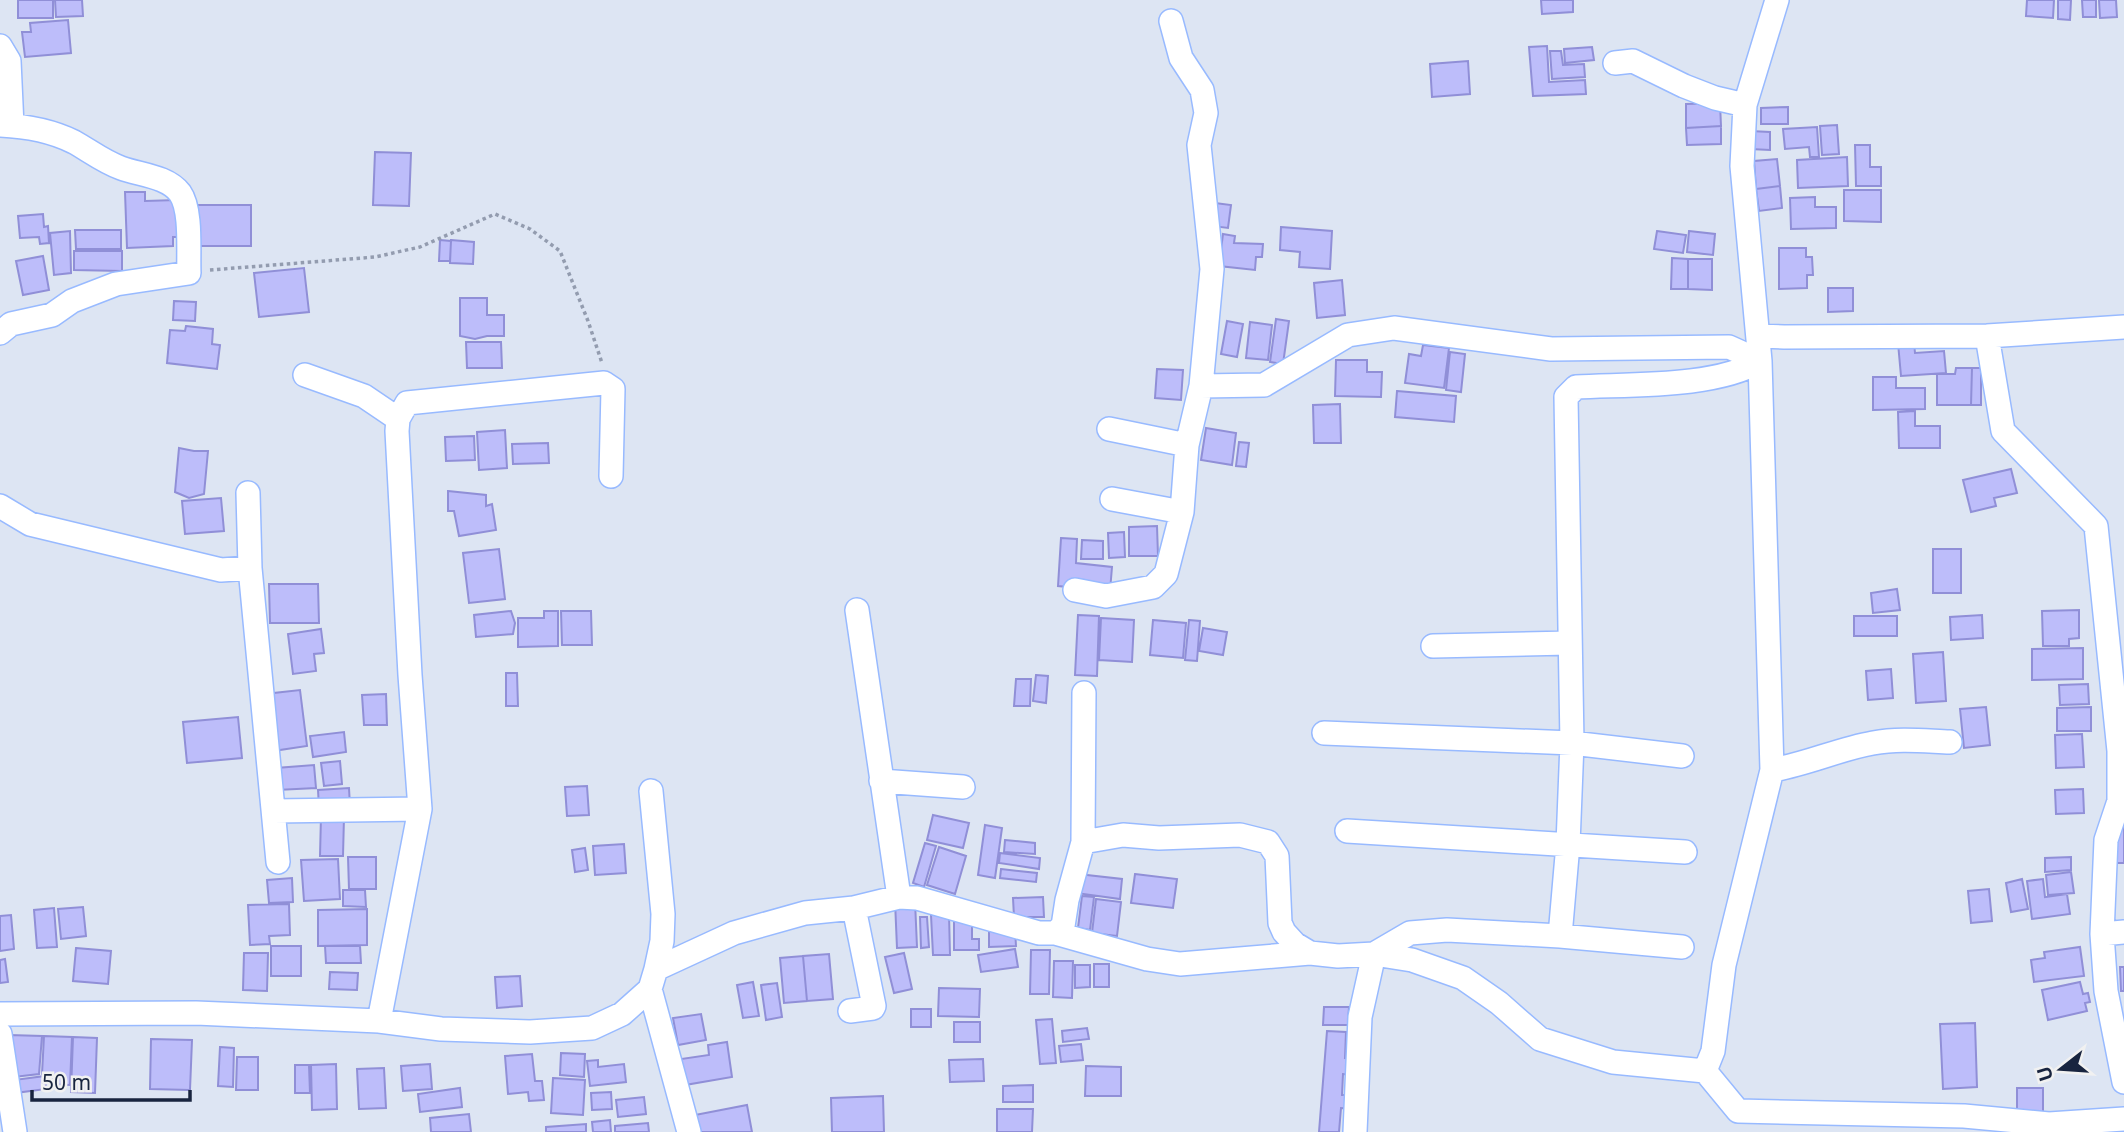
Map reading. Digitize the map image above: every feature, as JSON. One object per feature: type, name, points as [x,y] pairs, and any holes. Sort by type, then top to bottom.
[{"type":"street","points":[[1705,1071],[1713,1051],[1724,965],[1772,770],[1760,361],[1742,166],[1745,104],[1777,0]]},
{"type":"street","points":[[1075,590],[1106,596],[1153,587],[1166,574],[1182,512],[1187,445],[1201,386],[1212,269],[1199,145],[1206,113],[1202,90],[1181,58],[1171,21]]},
{"type":"street","points":[[0,46],[9,61],[6,125],[33,129],[71,141],[121,168],[161,179],[179,191],[186,205],[189,273],[116,284],[72,301],[52,315],[11,324],[0,333]]},
{"type":"street","points":[[1615,63],[1633,61],[1715,98],[1745,104]]},
{"type":"street","points":[[1758,335],[1987,335],[2124,327]]},
{"type":"street","points":[[1201,386],[1264,385],[1348,335],[1394,328],[1551,349],[1728,347],[1760,361]]},
{"type":"street","points":[[1987,335],[2003,431],[2096,526],[2121,751],[2122,801],[2106,839],[2113,933],[2106,991],[2124,1082]]},
{"type":"street","points":[[1560,936],[1568,844],[1572,743],[1566,397],[1576,387],[1703,380],[1743,371],[1760,361]]},
{"type":"street","points":[[304,376],[364,396],[398,419]]},
{"type":"street","points":[[379,1021],[420,809],[410,675],[398,419],[407,403],[604,383],[613,389],[611,476]]},
{"type":"street","points":[[1109,429],[1187,445]]},
{"type":"street","points":[[248,493],[250,568],[278,862]]},
{"type":"street","points":[[1112,499],[1182,512]]},
{"type":"street","points":[[0,506],[30,524],[221,570],[250,568]]},
{"type":"street","points":[[857,610],[898,897]]},
{"type":"street","points":[[1433,646],[1569,643]]},
{"type":"street","points":[[1055,933],[1063,926],[1067,900],[1083,842],[1084,693]]},
{"type":"street","points":[[1324,733],[1572,743],[1682,756]]},
{"type":"street","points":[[1772,770],[1795,766],[1871,743],[1895,740],[1950,742]]},
{"type":"street","points":[[881,781],[963,787]]},
{"type":"street","points":[[651,791],[663,914],[662,941],[653,979],[689,1132]]},
{"type":"street","points":[[274,811],[420,809]]},
{"type":"street","points":[[1347,831],[1685,852]]},
{"type":"street","points":[[1083,842],[1124,835],[1159,838],[1240,835],[1268,842],[1277,856],[1280,923],[1294,944],[1310,953]]},
{"type":"street","points":[[0,1014],[197,1013],[379,1021],[441,1029],[504,1031],[592,1028],[622,1014],[653,979],[734,933],[805,913],[854,908],[898,897],[917,898],[1039,933],[1055,933],[1147,959],[1180,964],[1310,953],[1338,956],[1374,954],[1412,960],[1464,978],[1499,1003],[1540,1039],[1613,1062],[1705,1071],[1738,1111],[1964,1116],[2049,1124],[2124,1119]]},
{"type":"street","points":[[850,1010],[874,1006],[854,908]]},
{"type":"street","points":[[1355,1132],[1360,1017],[1374,954],[1410,933],[1447,930],[1560,936],[1682,947]]},
{"type":"street","points":[[0,1034],[15,1132]]},
{"type":"path","points":[[189,273],[251,265],[375,257],[420,247],[495,214],[530,229],[560,251],[589,320],[609,385]]},
{"type":"building","points":[[18,0],[53,0],[53,18],[18,18]]},
{"type":"building","points":[[55,0],[82,0],[83,16],[56,17]]},
{"type":"building","points":[[1541,0],[1573,0],[1573,12],[1542,14]]},
{"type":"building","points":[[2027,0],[2054,0],[2053,18],[2026,16]]},
{"type":"building","points":[[2058,0],[2071,0],[2070,20],[2058,19]]},
{"type":"building","points":[[2082,0],[2096,0],[2096,17],[2083,17]]},
{"type":"building","points":[[2099,0],[2116,0],[2117,17],[2100,18]]},
{"type":"building","points":[[68,20],[71,53],[25,57],[22,32],[31,32],[30,23]]},
{"type":"building","points":[[1547,46],[1549,82],[1585,80],[1586,94],[1533,96],[1529,47]]},
{"type":"building","points":[[1592,47],[1594,60],[1565,63],[1564,49]]},
{"type":"building","points":[[1550,51],[1561,51],[1563,65],[1584,64],[1585,77],[1552,79]]},
{"type":"building","points":[[1468,61],[1470,94],[1432,97],[1430,64]]},
{"type":"building","points":[[1720,103],[1721,126],[1686,128],[1686,104]]},
{"type":"building","points":[[1788,107],[1788,124],[1761,124],[1761,108]]},
{"type":"building","points":[[1837,125],[1839,154],[1822,155],[1820,126]]},
{"type":"building","points":[[1721,126],[1721,144],[1687,145],[1686,128]]},
{"type":"building","points":[[1817,127],[1819,157],[1810,157],[1809,147],[1785,149],[1783,129]]},
{"type":"building","points":[[1750,131],[1770,132],[1770,150],[1750,149]]},
{"type":"building","points":[[1855,145],[1870,145],[1870,167],[1881,167],[1881,186],[1856,186]]},
{"type":"building","points":[[375,152],[411,153],[409,206],[373,205]]},
{"type":"building","points":[[1847,157],[1848,186],[1798,188],[1797,160]]},
{"type":"building","points":[[1777,159],[1780,186],[1756,189],[1754,161]]},
{"type":"building","points":[[1780,186],[1782,208],[1759,211],[1756,189]]},
{"type":"building","points":[[1844,190],[1881,190],[1881,222],[1844,221]]},
{"type":"building","points":[[125,192],[145,192],[145,201],[177,200],[178,237],[173,237],[173,246],[127,248]]},
{"type":"building","points":[[1815,197],[1815,207],[1836,207],[1836,228],[1791,229],[1790,198]]},
{"type":"building","points":[[1215,203],[1231,205],[1228,228],[1212,226]]},
{"type":"building","points":[[191,205],[251,205],[251,246],[191,246]]},
{"type":"building","points":[[43,214],[44,227],[48,226],[49,243],[40,244],[39,237],[20,238],[18,216]]},
{"type":"building","points":[[1281,227],[1332,231],[1330,269],[1299,267],[1300,252],[1280,250]]},
{"type":"building","points":[[75,230],[121,230],[121,249],[76,249]]},
{"type":"building","points":[[70,231],[71,273],[54,275],[50,233]]},
{"type":"building","points":[[1657,231],[1686,235],[1683,253],[1654,249]]},
{"type":"building","points":[[1689,231],[1715,234],[1713,255],[1687,252]]},
{"type":"building","points":[[1223,234],[1235,236],[1234,243],[1263,244],[1262,257],[1256,257],[1255,270],[1219,266]]},
{"type":"building","points":[[440,240],[451,241],[450,261],[439,261]]},
{"type":"building","points":[[451,240],[474,242],[473,264],[450,263]]},
{"type":"building","points":[[1779,248],[1806,248],[1806,257],[1812,257],[1813,275],[1807,275],[1807,288],[1779,289]]},
{"type":"building","points":[[74,251],[122,251],[122,271],[74,270]]},
{"type":"building","points":[[43,256],[49,290],[23,295],[16,261]]},
{"type":"building","points":[[1672,258],[1688,259],[1688,289],[1671,289]]},
{"type":"building","points":[[1688,259],[1712,259],[1712,290],[1688,289]]},
{"type":"building","points":[[304,268],[309,312],[259,317],[254,273]]},
{"type":"building","points":[[1342,280],[1345,315],[1317,318],[1314,283]]},
{"type":"building","points":[[1828,288],[1853,288],[1853,311],[1828,312]]},
{"type":"building","points":[[460,298],[487,298],[487,315],[504,315],[504,336],[475,339],[460,336]]},
{"type":"building","points":[[174,301],[196,302],[195,321],[173,320]]},
{"type":"building","points":[[1276,319],[1289,321],[1283,364],[1270,362]]},
{"type":"building","points":[[1227,321],[1243,324],[1237,357],[1221,354]]},
{"type":"building","points":[[1250,322],[1272,325],[1268,360],[1246,358]]},
{"type":"building","points":[[186,326],[213,329],[212,344],[220,345],[217,369],[167,363],[170,330],[185,331]]},
{"type":"building","points":[[466,342],[501,342],[502,368],[467,368]]},
{"type":"building","points":[[1914,342],[1915,353],[1944,351],[1946,373],[1901,376],[1898,343]]},
{"type":"building","points":[[1423,345],[1449,348],[1444,388],[1405,383],[1409,354],[1421,356]]},
{"type":"building","points":[[1450,352],[1465,354],[1461,392],[1446,390]]},
{"type":"building","points":[[1336,360],[1367,360],[1367,372],[1382,372],[1381,397],[1335,396]]},
{"type":"building","points":[[1956,368],[1972,368],[1971,405],[1937,405],[1937,374],[1955,374]]},
{"type":"building","points":[[1972,368],[1981,368],[1981,405],[1971,405]]},
{"type":"building","points":[[1157,369],[1183,370],[1181,400],[1155,398]]},
{"type":"building","points":[[1873,377],[1896,377],[1896,388],[1925,388],[1925,409],[1873,410]]},
{"type":"building","points":[[1397,391],[1456,396],[1454,422],[1395,417]]},
{"type":"building","points":[[1340,404],[1341,443],[1314,443],[1313,405]]},
{"type":"building","points":[[1915,411],[1915,426],[1940,426],[1940,448],[1899,448],[1898,412]]},
{"type":"building","points":[[1206,428],[1236,433],[1232,465],[1201,460]]},
{"type":"building","points":[[505,430],[507,468],[479,470],[477,432]]},
{"type":"building","points":[[474,436],[475,460],[446,461],[445,437]]},
{"type":"building","points":[[1239,442],[1249,443],[1246,467],[1236,466]]},
{"type":"building","points":[[548,443],[549,463],[513,464],[512,444]]},
{"type":"building","points":[[179,448],[208,451],[204,494],[189,498],[175,492]]},
{"type":"building","points":[[2011,469],[2017,493],[1994,498],[1996,506],[1971,512],[1963,480]]},
{"type":"building","points":[[448,491],[486,495],[486,506],[492,504],[496,530],[459,536],[454,511],[448,511]]},
{"type":"building","points":[[221,498],[224,531],[185,534],[182,501]]},
{"type":"building","points":[[1157,526],[1158,556],[1129,556],[1129,527]]},
{"type":"building","points":[[1124,532],[1125,557],[1109,558],[1108,533]]},
{"type":"building","points":[[1061,538],[1077,539],[1076,563],[1112,567],[1110,591],[1058,586]]},
{"type":"building","points":[[1082,540],[1103,541],[1103,559],[1081,559]]},
{"type":"building","points":[[499,549],[505,599],[469,603],[463,553]]},
{"type":"building","points":[[1933,549],[1961,549],[1961,593],[1933,593]]},
{"type":"building","points":[[269,584],[318,584],[319,623],[270,623]]},
{"type":"building","points":[[1897,589],[1900,610],[1873,613],[1871,593]]},
{"type":"building","points":[[2079,610],[2079,638],[2069,639],[2069,646],[2043,646],[2042,611]]},
{"type":"building","points":[[511,611],[515,623],[513,634],[476,637],[474,615]]},
{"type":"building","points":[[544,611],[558,611],[558,646],[518,647],[518,618],[544,618]]},
{"type":"building","points":[[561,611],[591,611],[592,645],[562,645]]},
{"type":"building","points":[[1078,615],[1099,616],[1097,676],[1075,675]]},
{"type":"building","points":[[1982,615],[1983,638],[1951,640],[1950,617]]},
{"type":"building","points":[[1854,616],[1897,616],[1897,636],[1854,636]]},
{"type":"building","points":[[1101,618],[1134,620],[1132,662],[1099,660]]},
{"type":"building","points":[[1153,620],[1186,623],[1183,658],[1150,655]]},
{"type":"building","points":[[1189,620],[1200,621],[1197,661],[1185,660]]},
{"type":"building","points":[[1203,628],[1227,632],[1223,655],[1199,651]]},
{"type":"building","points":[[321,629],[324,653],[314,654],[316,671],[293,674],[288,634]]},
{"type":"building","points":[[2083,648],[2083,679],[2032,680],[2032,649]]},
{"type":"building","points":[[1943,652],[1946,701],[1916,703],[1913,654]]},
{"type":"building","points":[[1891,669],[1893,698],[1868,700],[1866,671]]},
{"type":"building","points":[[506,673],[517,673],[518,706],[506,706]]},
{"type":"building","points":[[1036,675],[1048,676],[1046,703],[1033,701]]},
{"type":"building","points":[[1016,679],[1031,679],[1030,706],[1014,706]]},
{"type":"building","points":[[2088,684],[2089,704],[2060,705],[2059,685]]},
{"type":"building","points":[[300,690],[307,746],[273,751],[265,694]]},
{"type":"building","points":[[386,694],[387,725],[364,725],[362,695]]},
{"type":"building","points":[[1986,707],[1990,745],[1964,748],[1960,709]]},
{"type":"building","points":[[2091,707],[2091,731],[2057,731],[2057,708]]},
{"type":"building","points":[[238,717],[242,758],[187,763],[183,722]]},
{"type":"building","points":[[344,732],[346,752],[313,757],[310,736]]},
{"type":"building","points":[[2082,734],[2084,767],[2056,768],[2055,735]]},
{"type":"building","points":[[340,761],[342,784],[324,786],[321,763]]},
{"type":"building","points":[[314,765],[316,788],[277,790],[276,768]]},
{"type":"building","points":[[587,786],[589,815],[567,816],[565,787]]},
{"type":"building","points":[[349,788],[350,806],[319,808],[318,790]]},
{"type":"building","points":[[2083,789],[2084,813],[2056,814],[2055,790]]},
{"type":"building","points":[[933,815],[969,823],[963,848],[927,840]]},
{"type":"building","points":[[321,816],[344,817],[343,856],[320,856]]},
{"type":"building","points":[[985,825],[1002,828],[995,878],[978,875]]},
{"type":"building","points":[[2116,828],[2124,828],[2124,863],[2117,863]]},
{"type":"building","points":[[1005,840],[1035,843],[1035,854],[1004,852]]},
{"type":"building","points":[[925,843],[936,846],[924,887],[913,883]]},
{"type":"building","points":[[624,844],[626,873],[595,875],[593,846]]},
{"type":"building","points":[[939,847],[966,856],[955,894],[927,885]]},
{"type":"building","points":[[585,848],[588,870],[575,872],[572,850]]},
{"type":"building","points":[[1000,853],[1040,858],[1039,869],[999,863]]},
{"type":"building","points":[[348,857],[376,857],[376,889],[349,889]]},
{"type":"building","points":[[2071,857],[2071,870],[2045,872],[2045,858]]},
{"type":"building","points":[[338,859],[340,899],[304,901],[301,860]]},
{"type":"building","points":[[1001,869],[1037,873],[1036,882],[1000,878]]},
{"type":"building","points":[[2071,872],[2074,893],[2048,895],[2046,875]]},
{"type":"building","points":[[1078,874],[1122,879],[1120,899],[1076,893]]},
{"type":"building","points":[[1135,874],[1177,879],[1173,908],[1131,903]]},
{"type":"building","points":[[292,878],[293,902],[269,903],[267,880]]},
{"type":"building","points":[[2022,879],[2028,909],[2011,912],[2006,883]]},
{"type":"building","points":[[2043,879],[2045,897],[2067,894],[2070,914],[2032,919],[2027,881]]},
{"type":"building","points":[[1989,889],[1992,921],[1971,923],[1968,891]]},
{"type":"building","points":[[343,890],[365,890],[366,907],[343,906]]},
{"type":"building","points":[[1082,896],[1094,897],[1090,930],[1078,928]]},
{"type":"building","points":[[1043,897],[1044,917],[1014,917],[1013,898]]},
{"type":"building","points":[[1096,899],[1121,902],[1117,936],[1092,933]]},
{"type":"building","points":[[895,901],[915,901],[917,947],[897,948]]},
{"type":"building","points":[[289,904],[290,935],[269,936],[270,944],[250,945],[248,905]]},
{"type":"building","points":[[83,907],[86,936],[61,939],[58,909]]},
{"type":"building","points":[[54,908],[57,947],[37,948],[34,910]]},
{"type":"building","points":[[367,909],[367,945],[318,946],[318,910]]},
{"type":"building","points":[[949,914],[950,955],[933,955],[931,915]]},
{"type":"building","points":[[11,915],[14,949],[0,951],[0,916]]},
{"type":"building","points":[[920,917],[927,917],[929,947],[921,948]]},
{"type":"building","points":[[954,918],[972,918],[972,939],[979,939],[979,950],[954,950]]},
{"type":"building","points":[[1015,929],[1016,946],[989,947],[989,931]]},
{"type":"building","points":[[271,946],[301,946],[301,976],[271,976]]},
{"type":"building","points":[[325,946],[360,946],[361,963],[326,963]]},
{"type":"building","points":[[2080,947],[2084,976],[2034,982],[2031,960],[2045,958],[2044,952]]},
{"type":"building","points":[[76,948],[111,951],[108,984],[73,981]]},
{"type":"building","points":[[1015,949],[1018,967],[981,972],[978,955]]},
{"type":"building","points":[[1031,950],[1050,950],[1049,994],[1030,994]]},
{"type":"building","points":[[244,953],[268,953],[267,991],[243,990]]},
{"type":"building","points":[[904,953],[912,989],[894,993],[885,957]]},
{"type":"building","points":[[829,954],[833,999],[807,1001],[803,956]]},
{"type":"building","points":[[803,956],[807,1001],[784,1003],[780,958]]},
{"type":"building","points":[[5,959],[8,982],[0,983],[0,960]]},
{"type":"building","points":[[1054,961],[1073,961],[1072,998],[1053,997]]},
{"type":"building","points":[[1094,964],[1109,964],[1109,987],[1094,987]]},
{"type":"building","points":[[1075,965],[1090,965],[1090,987],[1075,988]]},
{"type":"building","points":[[2120,967],[2124,967],[2124,991],[2121,991]]},
{"type":"building","points":[[330,972],[358,973],[357,990],[329,989]]},
{"type":"building","points":[[520,976],[522,1006],[497,1008],[495,977]]},
{"type":"building","points":[[753,982],[759,1016],[743,1018],[737,985]]},
{"type":"building","points":[[2080,982],[2083,994],[2088,993],[2090,1002],[2085,1003],[2087,1011],[2048,1020],[2042,990]]},
{"type":"building","points":[[777,983],[782,1017],[766,1020],[761,985]]},
{"type":"building","points":[[939,988],[980,989],[979,1017],[938,1016]]},
{"type":"building","points":[[1324,1007],[1349,1007],[1348,1025],[1323,1025]]},
{"type":"building","points":[[911,1009],[931,1009],[931,1027],[911,1027]]},
{"type":"building","points":[[701,1014],[706,1040],[678,1045],[673,1018]]},
{"type":"building","points":[[1052,1019],[1056,1063],[1040,1064],[1036,1020]]},
{"type":"building","points":[[954,1022],[980,1022],[980,1042],[954,1042]]},
{"type":"building","points":[[1975,1023],[1977,1087],[1943,1089],[1940,1024]]},
{"type":"building","points":[[1087,1028],[1089,1039],[1063,1042],[1062,1031]]},
{"type":"building","points":[[1327,1031],[1346,1032],[1345,1058],[1356,1059],[1355,1075],[1343,1074],[1342,1095],[1354,1095],[1353,1109],[1341,1108],[1339,1132],[1319,1132]]},
{"type":"building","points":[[9,1035],[42,1036],[39,1074],[14,1077]]},
{"type":"building","points":[[44,1036],[72,1037],[70,1085],[50,1084],[50,1075],[42,1074]]},
{"type":"building","points":[[73,1037],[97,1038],[95,1093],[71,1092]]},
{"type":"building","points":[[151,1039],[192,1040],[190,1090],[150,1089]]},
{"type":"building","points":[[727,1042],[732,1077],[685,1085],[681,1059],[709,1055],[708,1045]]},
{"type":"building","points":[[1081,1044],[1083,1060],[1061,1062],[1059,1046]]},
{"type":"building","points":[[220,1047],[234,1048],[233,1087],[218,1086]]},
{"type":"building","points":[[561,1053],[585,1054],[584,1077],[560,1075]]},
{"type":"building","points":[[532,1054],[535,1081],[542,1081],[544,1100],[529,1101],[528,1092],[508,1094],[505,1056]]},
{"type":"building","points":[[237,1057],[258,1057],[258,1090],[236,1090]]},
{"type":"building","points":[[983,1059],[984,1081],[950,1082],[949,1060]]},
{"type":"building","points":[[598,1060],[598,1067],[624,1064],[626,1082],[590,1086],[587,1061]]},
{"type":"building","points":[[336,1064],[337,1109],[312,1110],[311,1065]]},
{"type":"building","points":[[430,1064],[432,1089],[403,1091],[401,1066]]},
{"type":"building","points":[[295,1065],[309,1065],[310,1093],[295,1093]]},
{"type":"building","points":[[1086,1066],[1121,1067],[1121,1096],[1085,1096]]},
{"type":"building","points":[[384,1068],[386,1108],[359,1109],[357,1069]]},
{"type":"building","points":[[45,1076],[46,1089],[15,1093],[14,1080]]},
{"type":"building","points":[[553,1078],[585,1080],[583,1115],[551,1113]]},
{"type":"building","points":[[1033,1085],[1033,1102],[1003,1102],[1003,1086]]},
{"type":"building","points":[[460,1088],[462,1107],[420,1112],[418,1094]]},
{"type":"building","points":[[2017,1088],[2043,1088],[2043,1112],[2017,1112]]},
{"type":"building","points":[[611,1092],[612,1109],[592,1110],[591,1093]]},
{"type":"building","points":[[883,1096],[884,1132],[832,1132],[831,1098]]},
{"type":"building","points":[[644,1097],[646,1114],[618,1117],[616,1100]]},
{"type":"building","points":[[747,1105],[752,1132],[699,1132],[695,1115]]},
{"type":"building","points":[[997,1109],[1033,1109],[1032,1132],[997,1132]]},
{"type":"building","points":[[469,1114],[471,1132],[431,1132],[430,1118]]},
{"type":"building","points":[[610,1120],[611,1132],[593,1132],[592,1122]]},
{"type":"building","points":[[648,1123],[649,1132],[615,1132],[615,1126]]},
{"type":"building","points":[[586,1124],[586,1132],[546,1132],[546,1127]]}]
